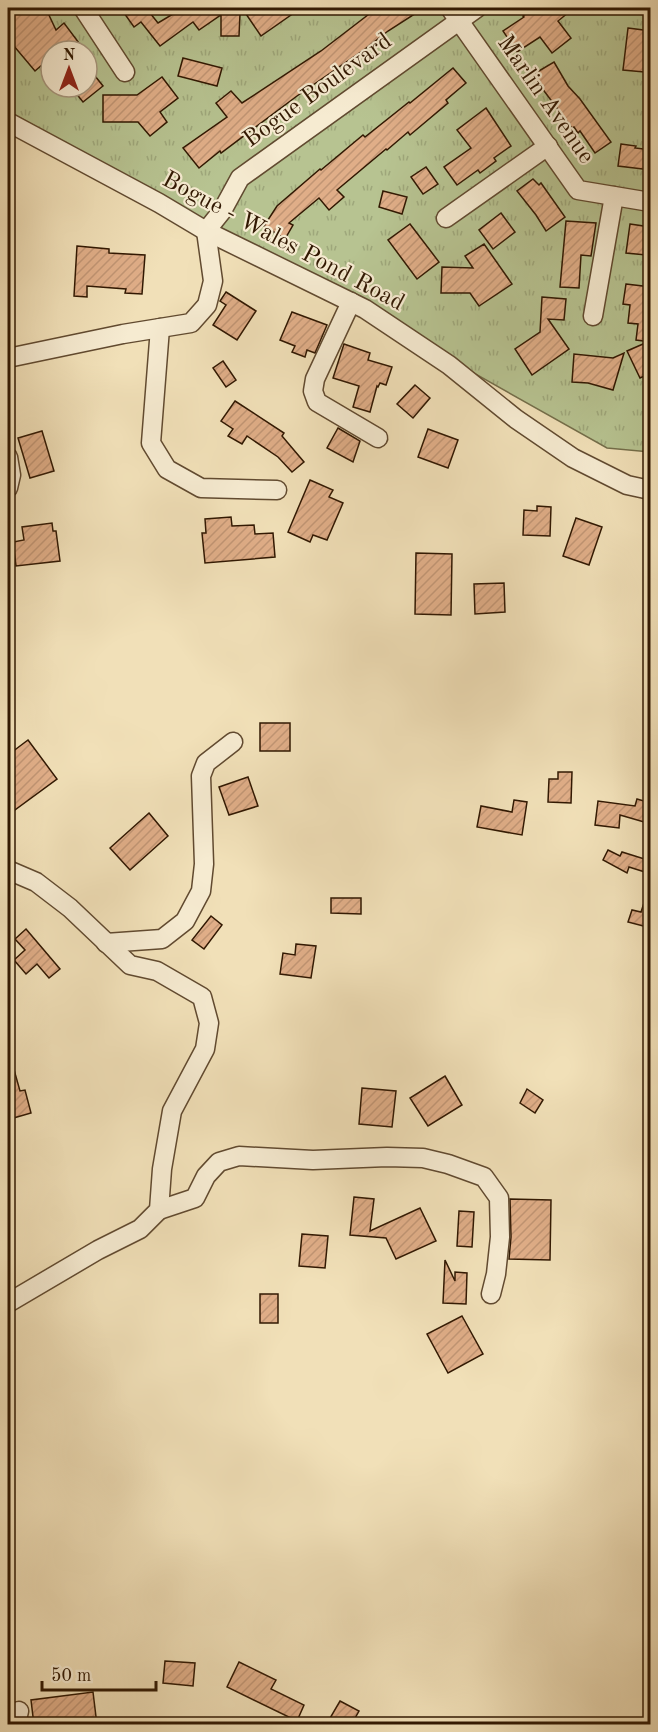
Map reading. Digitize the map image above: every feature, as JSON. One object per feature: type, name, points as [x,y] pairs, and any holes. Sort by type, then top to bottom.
[{"type":"street","points":[[83,8],[125,72]]},
{"type":"street","name":"Bogue Boulevard","points":[[206,231],[222,211],[240,178],[455,14],[477,8]]},
{"type":"street","name":"Marlin Avenue","points":[[455,14],[578,190],[651,202]]},
{"type":"street","name":"Bogue - Wales Pond Road","points":[[8,122],[159,202],[206,231],[365,309],[449,365],[516,419],[573,458],[627,485],[651,490]]},
{"type":"street","points":[[446,218],[548,146]]},
{"type":"street","points":[[592,316],[614,196]]},
{"type":"street","points":[[8,357],[191,323],[207,305],[213,281],[206,231]]},
{"type":"street","points":[[351,302],[315,379],[312,391],[317,402],[378,438]]},
{"type":"street","points":[[160,328],[151,443],[167,469],[201,488],[277,490]]},
{"type":"street","points":[[8,457],[10,475],[8,488]]},
{"type":"street","points":[[106,943],[162,939],[185,921],[201,891],[204,864],[201,776],[206,763],[233,742]]},
{"type":"street","points":[[8,870],[36,882],[70,908],[130,965],[157,971],[202,997],[209,1023],[205,1049],[172,1111],[162,1169],[159,1210]]},
{"type":"street","points":[[8,1303],[98,1250],[140,1229],[159,1210],[195,1198],[206,1176],[219,1162],[239,1156],[313,1160],[423,1158],[484,1177],[499,1198],[500,1237],[496,1274],[491,1294]]},
{"type":"green space","points":[[8,8],[650,8],[650,452],[607,448],[8,111]]},
{"type":"building","points":[[21,8],[24,14],[41,8],[43,13],[47,11],[56,30],[64,23],[76,39],[39,39],[39,68],[35,71],[8,39],[8,12]]},
{"type":"building","points":[[131,8],[146,8],[158,23],[183,8],[216,8],[221,14],[240,14],[239,36],[221,36],[221,15],[199,30],[193,22],[160,46],[141,22],[134,27],[124,13]]},
{"type":"building","points":[[256,8],[301,8],[261,36],[246,14]]},
{"type":"building","points":[[377,8],[424,8],[388,31],[199,168],[183,148],[227,117],[216,103],[231,91],[242,103],[321,51]]},
{"type":"building","points":[[534,8],[574,8],[558,21],[571,38],[552,53],[540,37],[517,52],[503,31]]},
{"type":"building","points":[[628,28],[651,31],[651,47],[647,47],[644,72],[623,70]]},
{"type":"building","points":[[183,58],[222,68],[217,86],[178,76]]},
{"type":"building","points":[[554,62],[568,86],[611,142],[595,153],[580,131],[578,133],[574,127],[572,128],[532,75]]},
{"type":"building","points":[[453,68],[466,83],[446,100],[448,103],[410,135],[408,132],[337,190],[344,197],[329,210],[319,198],[289,223],[293,225],[285,239],[264,226],[277,206],[320,169],[363,135],[365,137],[410,103]]},
{"type":"building","points":[[162,77],[178,98],[160,112],[167,122],[150,136],[138,122],[103,122],[103,95],[137,95]]},
{"type":"building","points":[[486,108],[511,146],[494,158],[496,161],[480,173],[478,170],[457,185],[444,167],[471,148],[457,130]]},
{"type":"building","points":[[621,144],[651,150],[651,170],[618,166]]},
{"type":"building","points":[[426,167],[438,184],[423,194],[411,177]]},
{"type":"building","points":[[533,179],[539,185],[541,183],[565,217],[546,231],[517,191]]},
{"type":"building","points":[[383,191],[407,197],[402,214],[379,207]]},
{"type":"building","points":[[501,213],[515,232],[493,249],[479,230]]},
{"type":"building","points":[[566,221],[596,223],[591,256],[581,255],[579,288],[560,287]]},
{"type":"building","points":[[410,224],[439,262],[417,279],[388,240]]},
{"type":"building","points":[[630,224],[650,227],[646,255],[626,253]]},
{"type":"building","points":[[484,244],[512,284],[479,306],[470,293],[441,293],[442,267],[473,268],[465,256]]},
{"type":"building","points":[[77,246],[109,249],[109,253],[145,255],[142,294],[125,293],[126,289],[87,286],[87,297],[74,296]]},
{"type":"building","points":[[626,284],[651,287],[651,342],[636,340],[638,324],[628,323],[630,305],[623,304]]},
{"type":"building","points":[[226,292],[256,311],[237,340],[213,325],[226,305],[220,301]]},
{"type":"building","points":[[542,297],[566,299],[564,320],[548,319],[569,349],[532,375],[515,349],[540,332]]},
{"type":"building","points":[[292,312],[327,325],[315,353],[307,350],[305,357],[292,352],[295,346],[280,340]]},
{"type":"building","points":[[344,344],[370,353],[368,360],[392,367],[386,385],[380,383],[377,386],[370,412],[353,407],[359,386],[333,378]]},
{"type":"building","points":[[643,344],[651,360],[651,373],[640,378],[627,351]]},
{"type":"building","points":[[624,353],[613,390],[588,383],[572,382],[574,354],[613,358]]},
{"type":"building","points":[[223,361],[236,380],[226,387],[213,368]]},
{"type":"building","points":[[415,385],[430,398],[413,418],[397,404]]},
{"type":"building","points":[[235,401],[284,433],[282,436],[304,462],[292,472],[278,457],[247,436],[242,444],[228,436],[233,429],[221,421]]},
{"type":"building","points":[[338,428],[360,441],[353,462],[327,448]]},
{"type":"building","points":[[428,429],[458,440],[448,468],[418,457]]},
{"type":"building","points":[[42,431],[54,471],[30,478],[18,438]]},
{"type":"building","points":[[310,480],[333,490],[329,497],[343,503],[327,540],[313,535],[310,542],[288,532]]},
{"type":"building","points":[[537,506],[551,507],[550,536],[523,535],[524,510],[537,511]]},
{"type":"building","points":[[231,517],[232,526],[254,525],[255,534],[273,533],[275,557],[205,563],[202,533],[206,533],[205,519]]},
{"type":"building","points":[[576,518],[602,527],[589,565],[563,556]]},
{"type":"building","points":[[52,523],[53,531],[56,531],[60,561],[16,566],[13,542],[24,540],[22,527]]},
{"type":"building","points":[[416,553],[452,554],[451,615],[415,614]]},
{"type":"building","points":[[504,583],[505,612],[475,614],[474,584]]},
{"type":"building","points":[[260,723],[290,723],[290,751],[260,751]]},
{"type":"building","points":[[28,740],[57,779],[8,815],[8,755]]},
{"type":"building","points":[[558,772],[572,772],[571,803],[548,802],[549,779],[558,779]]},
{"type":"building","points":[[248,777],[258,806],[229,815],[219,787]]},
{"type":"building","points":[[637,799],[651,803],[651,824],[620,815],[619,828],[595,825],[598,801],[635,806]]},
{"type":"building","points":[[514,800],[527,802],[522,835],[477,827],[481,806],[512,812]]},
{"type":"building","points":[[149,813],[168,836],[130,870],[110,848]]},
{"type":"building","points":[[608,850],[620,856],[622,852],[651,861],[651,874],[629,867],[627,873],[603,860]]},
{"type":"building","points":[[648,891],[651,891],[651,928],[628,922],[632,910],[641,912]]},
{"type":"building","points":[[331,898],[361,898],[361,914],[331,913]]},
{"type":"building","points":[[211,916],[222,925],[204,949],[192,940]]},
{"type":"building","points":[[26,929],[60,969],[49,978],[37,964],[26,974],[14,960],[25,950],[15,939]]},
{"type":"building","points":[[296,944],[316,946],[311,978],[280,974],[283,953],[295,955]]},
{"type":"building","points":[[8,1059],[11,1059],[20,1091],[25,1090],[31,1113],[10,1119],[8,1112]]},
{"type":"building","points":[[445,1076],[462,1105],[428,1126],[410,1098]]},
{"type":"building","points":[[362,1088],[396,1091],[392,1127],[359,1124]]},
{"type":"building","points":[[527,1089],[543,1100],[535,1113],[520,1103]]},
{"type":"building","points":[[354,1197],[374,1199],[370,1231],[420,1208],[436,1241],[396,1259],[386,1238],[350,1235]]},
{"type":"building","points":[[510,1199],[551,1200],[550,1260],[509,1259]]},
{"type":"building","points":[[459,1211],[474,1212],[472,1247],[457,1246]]},
{"type":"building","points":[[302,1234],[328,1236],[325,1268],[299,1266]]},
{"type":"building","points":[[445,1260],[455,1281],[455,1272],[467,1273],[466,1304],[443,1303]]},
{"type":"building","points":[[260,1294],[278,1294],[278,1323],[260,1323]]},
{"type":"building","points":[[462,1316],[483,1354],[448,1373],[427,1334]]},
{"type":"building","points":[[165,1661],[195,1663],[193,1686],[163,1683]]},
{"type":"building","points":[[239,1662],[276,1680],[271,1689],[304,1705],[297,1721],[227,1687]]},
{"type":"building","points":[[93,1692],[97,1725],[34,1725],[31,1700]]},
{"type":"building","points":[[340,1701],[359,1711],[351,1725],[326,1725]]}]
